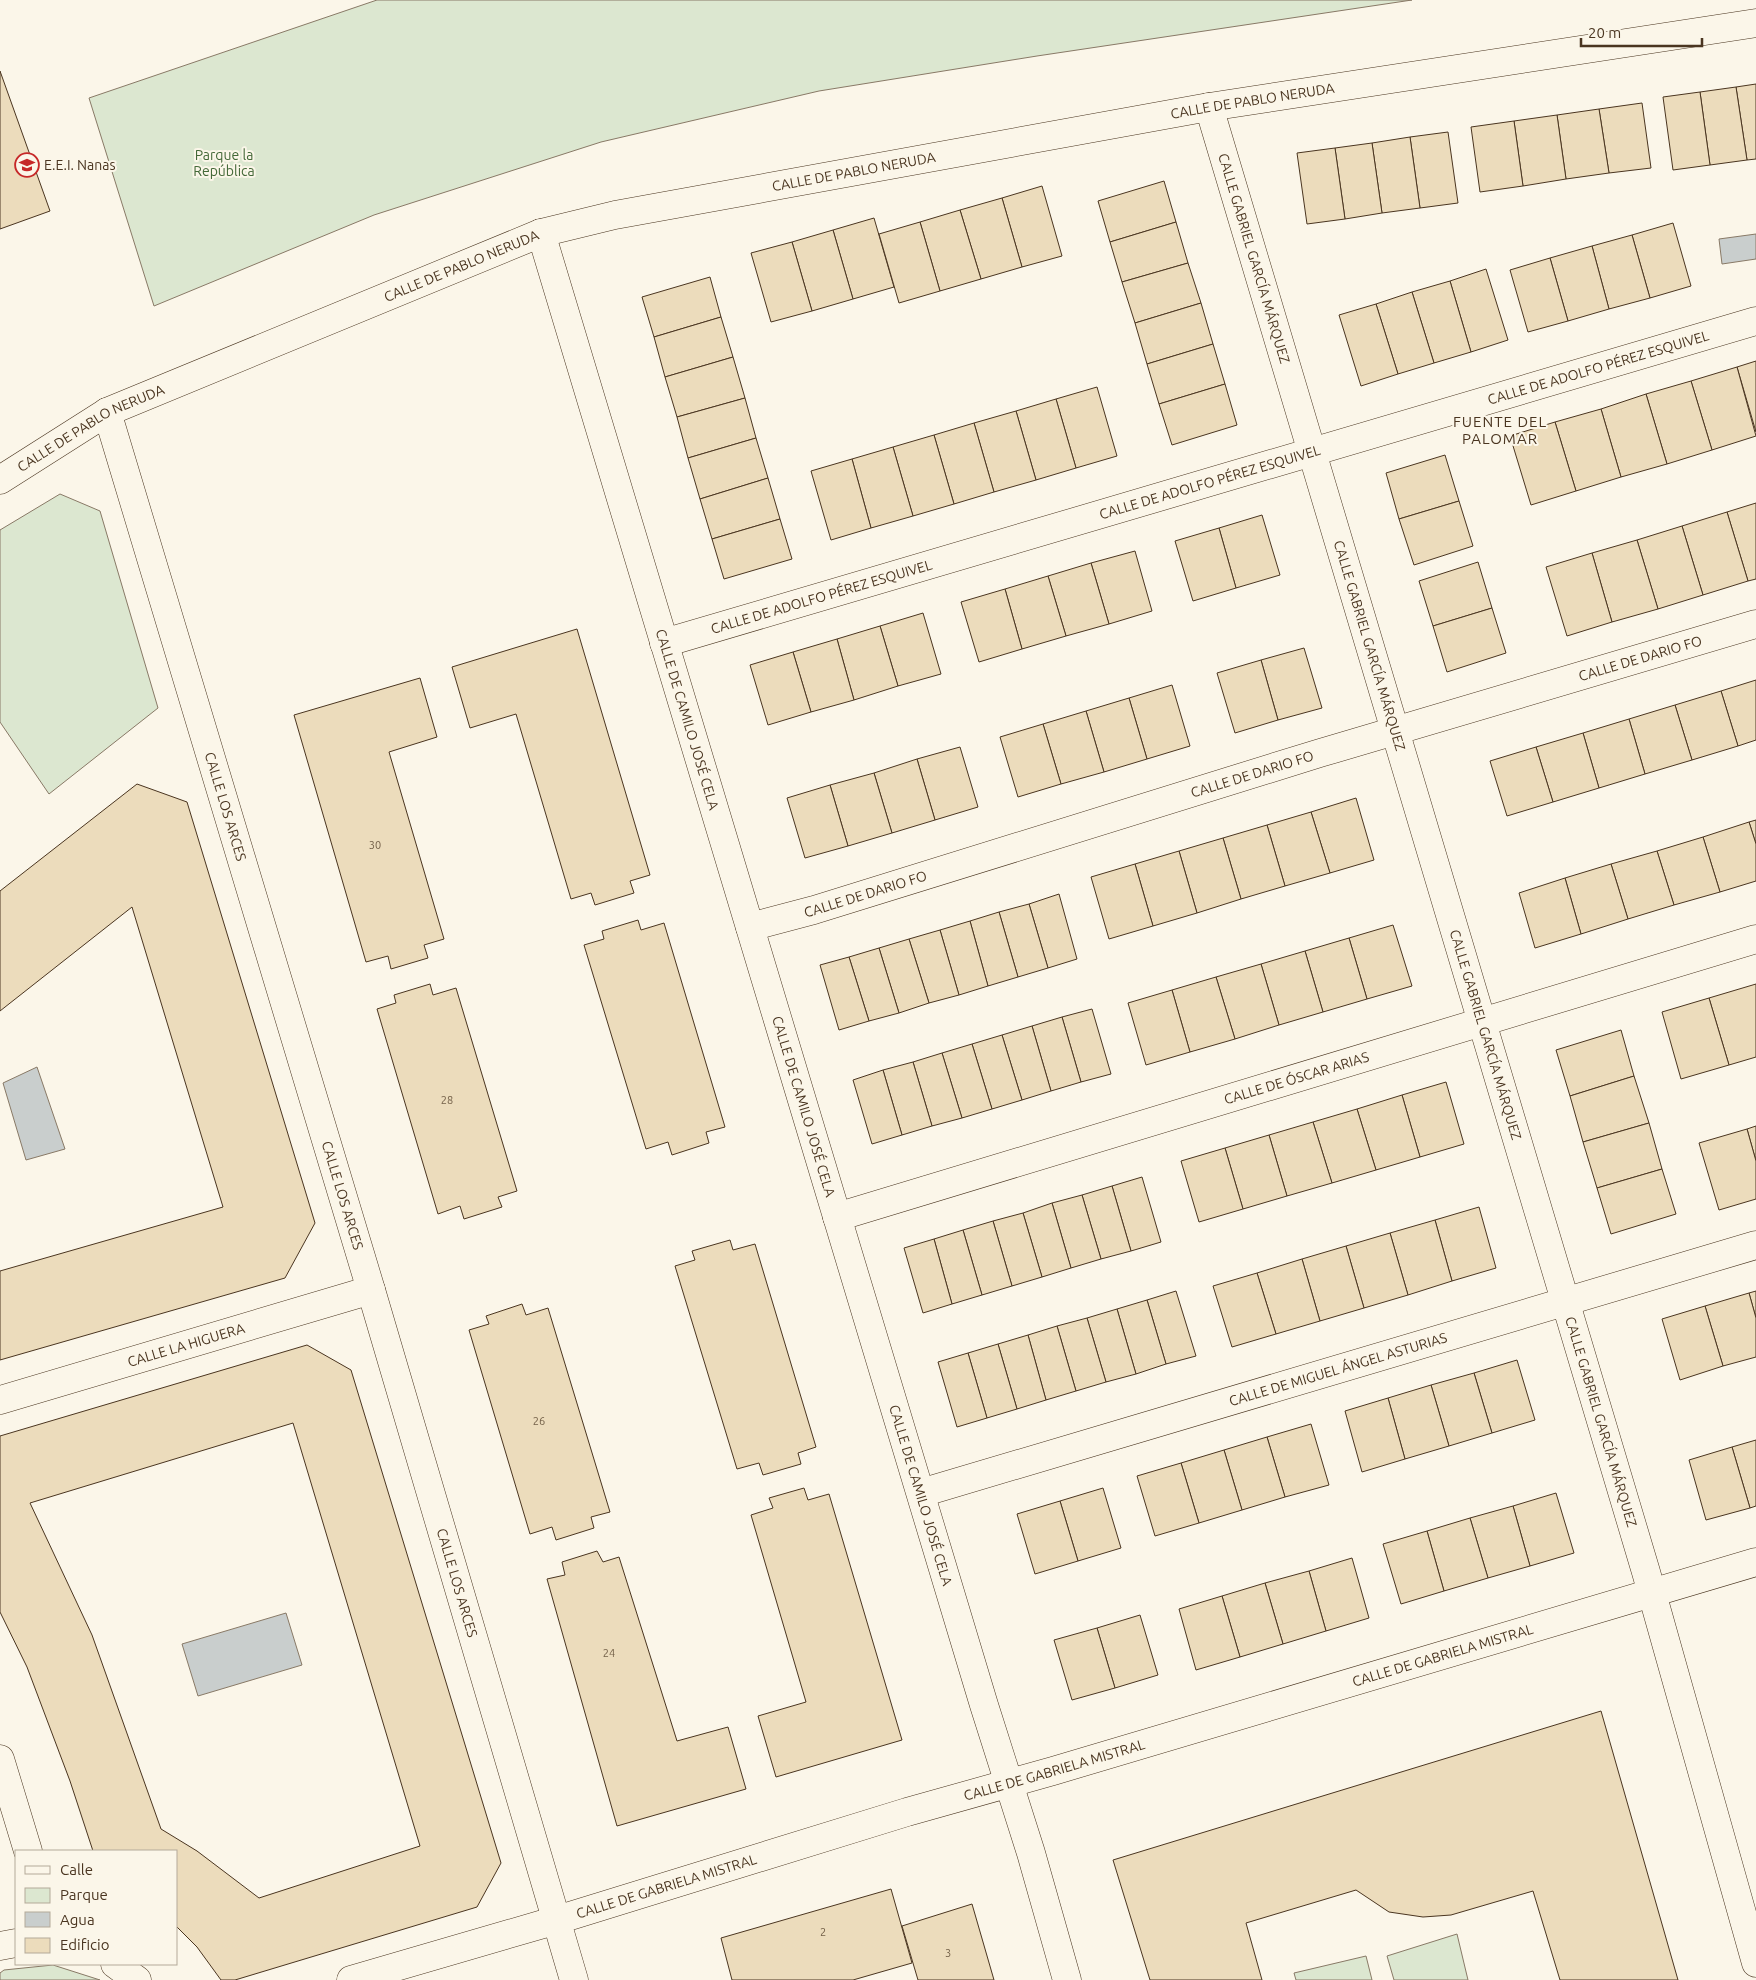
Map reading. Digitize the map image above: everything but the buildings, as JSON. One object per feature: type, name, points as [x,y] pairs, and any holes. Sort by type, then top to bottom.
[{"type":"street","name":"CALLE DE PABLO NERUDA","points":[[0,480],[107,412],[541,233],[615,215],[1209,107],[1756,24]]},
{"type":"street","name":"CALLE GABRIEL GARCÍA MÁRQUEZ","points":[[1209,107],[1652,1592],[1756,1963]]},
{"type":"street","name":"CALLE DE CAMILO JOSÉ CELA","points":[[541,233],[1008,1784],[1031,1853],[1067,1980]]},
{"type":"street","name":"CALLE DE ADOLFO PÉREZ ESQUIVEL","points":[[664,643],[1756,321]]},
{"type":"street","name":"CALLE LOS ARCES","points":[[107,412],[371,1290],[574,1980]]},
{"type":"street","name":"CALLE DE DARIO FO","points":[[750,927],[814,910],[1395,730],[1756,624]]},
{"type":"street","name":"CALLE DE ÓSCAR ARIAS","points":[[837,1217],[1756,939]]},
{"type":"street","name":"CALLE DE MIGUEL ÁNGEL ASTURIAS","points":[[920,1493],[1756,1245]]},
{"type":"street","name":"CALLE LA HIGUERA","points":[[0,1400],[371,1290]]},
{"type":"street","name":"CALLE DE GABRIELA MISTRAL","points":[[351,1980],[557,1920],[907,1812],[1008,1784],[1756,1562]]},
{"type":"street","points":[[0,1759],[28,1850]]},
{"type":"street","points":[[0,1946],[15,1944]]},
{"type":"street","points":[[116,1965],[137,1980]]},
{"type":"green space","name":"Parque la República","points":[[377,0],[1412,0],[1037,56],[819,91],[601,142],[374,215],[154,306],[89,98]]},
{"type":"green space","points":[[60,494],[100,511],[158,708],[49,794],[0,722],[0,530]]},
{"type":"green space","points":[[1457,1934],[1468,1980],[1394,1980],[1387,1956]]},
{"type":"green space","points":[[1366,1956],[1372,1980],[1296,1980],[1294,1973]]},
{"type":"green space","points":[[53,1965],[100,1980],[0,1980],[0,1973],[4,1970]]},
{"type":"water","points":[[1756,234],[1756,259],[1722,264],[1719,239]]},
{"type":"water","points":[[37,1067],[65,1149],[26,1160],[3,1083]]},
{"type":"water","points":[[286,1613],[302,1665],[198,1696],[182,1644]]},
{"type":"place","name":"E.E.I. Nanas","points":[[27,165]]},
{"type":"district","name":"FUENTE DEL PALOMAR","points":[[1500,430]]}]
